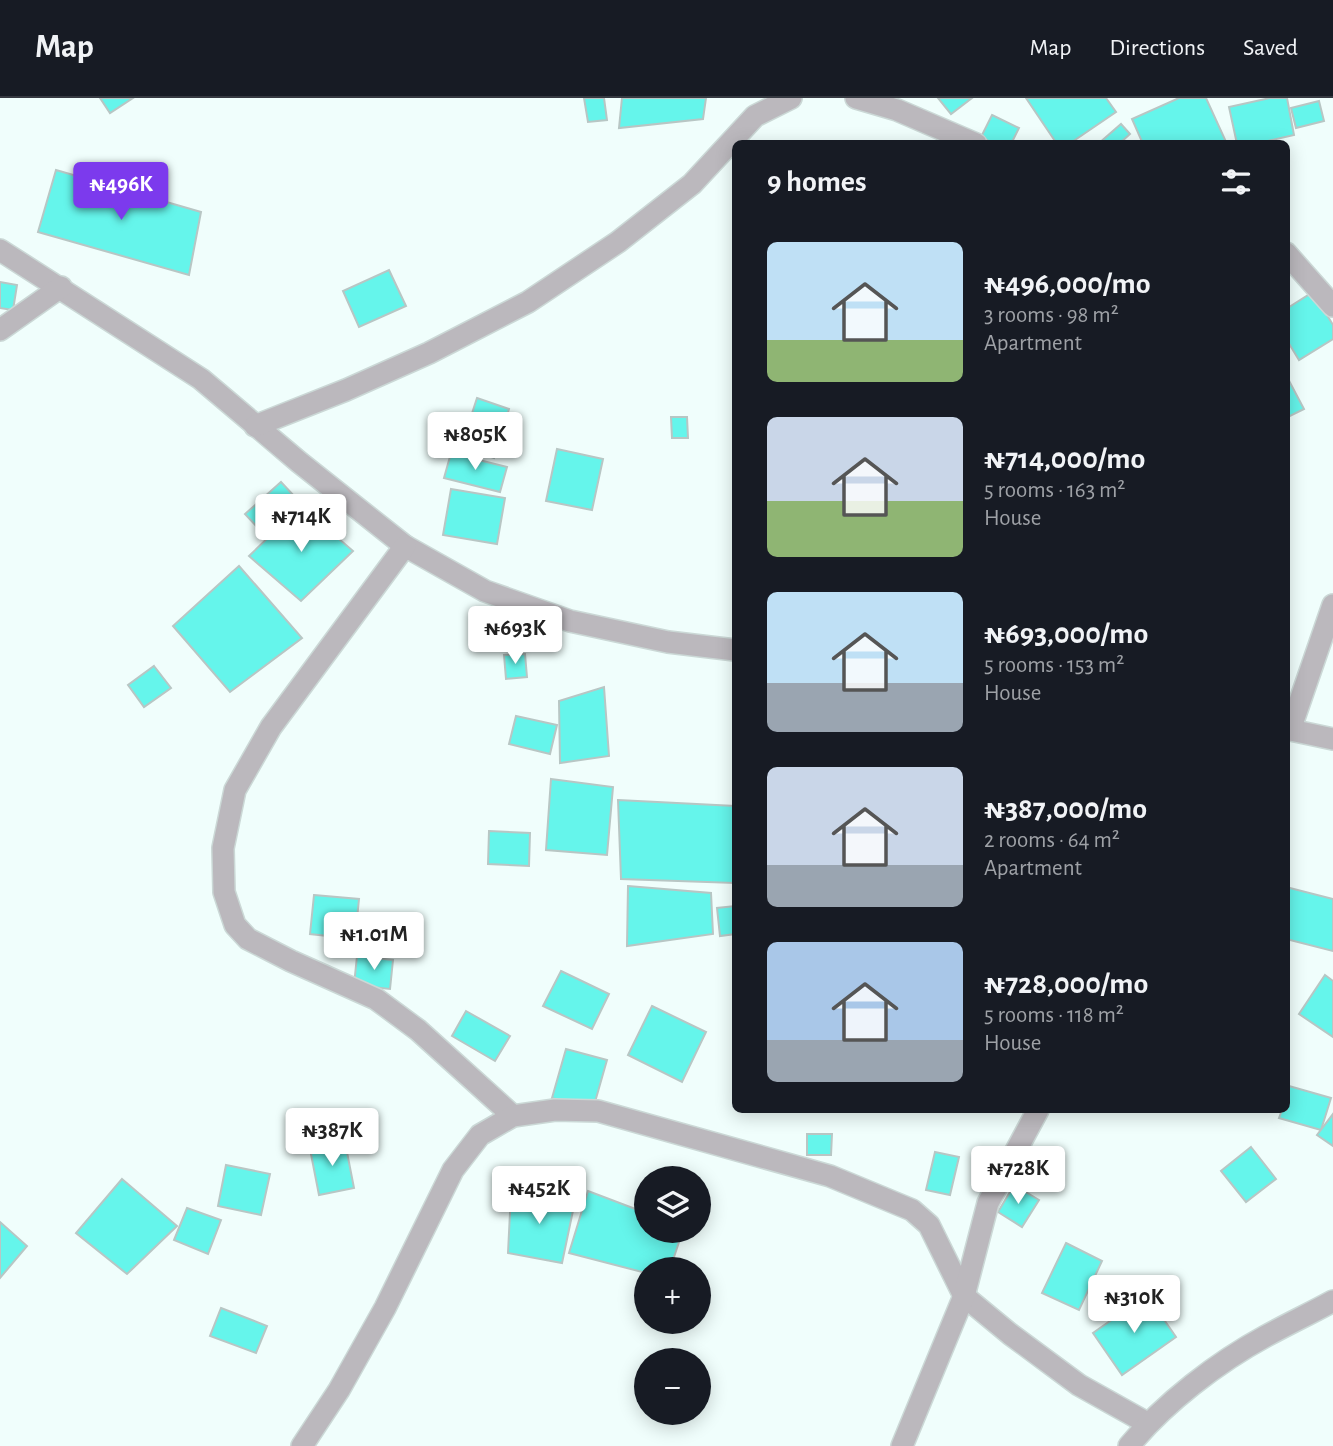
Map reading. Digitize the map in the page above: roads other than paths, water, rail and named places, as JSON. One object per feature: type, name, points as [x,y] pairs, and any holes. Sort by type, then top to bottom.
[{"type":"street","points":[[733,140],[755,116],[791,98]]},
{"type":"street","points":[[856,98],[897,110],[967,140]]},
{"type":"street","points":[[255,426],[429,354],[527,302],[618,242],[692,184],[732,141]]},
{"type":"street","points":[[0,250],[201,379],[405,547],[485,591],[570,621],[668,642],[732,650]]},
{"type":"street","points":[[1290,258],[1333,306]]},
{"type":"street","points":[[0,330],[61,287]]},
{"type":"street","points":[[405,547],[271,727],[235,790],[223,848],[224,892],[235,925],[248,939],[376,999],[418,1030],[513,1116]]},
{"type":"street","points":[[1290,723],[1333,605]]},
{"type":"street","points":[[1290,729],[1333,739]]},
{"type":"street","points":[[302,1446],[340,1391],[385,1308],[453,1170],[480,1135],[513,1116],[555,1110],[598,1111],[830,1175],[912,1210],[929,1225],[964,1296],[1079,1385],[1147,1423]]},
{"type":"street","points":[[902,1446],[964,1296],[988,1203],[1036,1113]]},
{"type":"street","points":[[1129,1446],[1147,1423],[1203,1378],[1265,1336],[1333,1301]]}]
